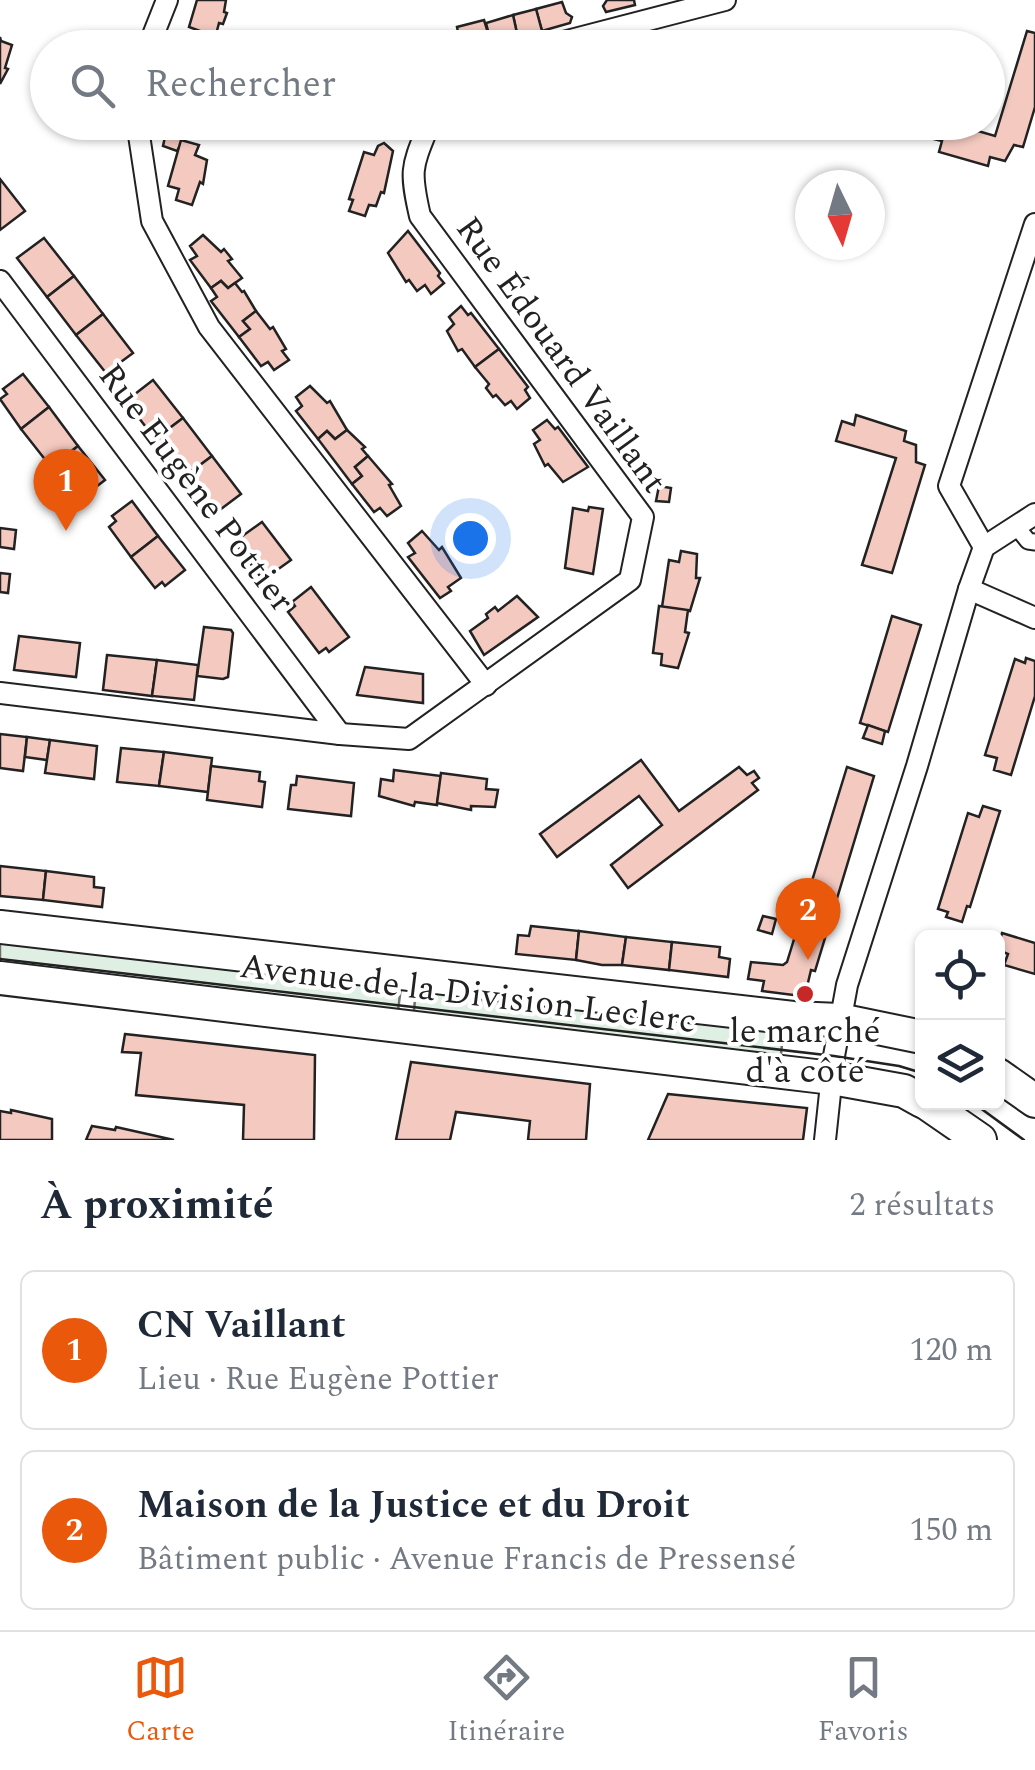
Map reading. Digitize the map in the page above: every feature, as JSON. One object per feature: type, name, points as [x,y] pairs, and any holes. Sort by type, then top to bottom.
[{"type":"main road","name":"Avenue de la Division Leclerc","points":[[0,927],[775,1016],[840,1020],[915,1036]]},
{"type":"main road","name":"Avenue de la Division Leclerc","points":[[0,978],[832,1078],[904,1091],[915,1097]]},
{"type":"main road","points":[[1005,1080],[1035,1101]]},
{"type":"main road","name":"Avenue de la Division Leclerc","points":[[936,1110],[980,1140]]},
{"type":"street","points":[[155,30],[166,0]]},
{"type":"street","points":[[609,30],[725,0]]},
{"type":"street","points":[[140,140],[152,221],[209,327],[486,685]]},
{"type":"street","name":"Rue Édouard Vaillant","points":[[0,693],[408,739],[630,580],[642,517],[420,216],[411,177],[423,140]]},
{"type":"street","points":[[984,546],[949,486],[1035,224]]},
{"type":"street","name":"Rue Eugène Pottier","points":[[0,281],[340,734]]},
{"type":"street","points":[[825,1140],[847,985],[969,590],[984,546],[1035,514]]},
{"type":"street","points":[[1016,526],[1028,541],[1035,542]]},
{"type":"street","points":[[969,590],[1035,618]]},
{"type":"green space","points":[[0,933],[402,978],[397,1019],[0,972]]},
{"type":"green space","points":[[417,980],[784,1024],[780,1064],[413,1020]]},
{"type":"building","points":[[197,0],[226,0],[227,13],[217,30],[189,27]]},
{"type":"building","points":[[607,0],[634,0],[635,5],[606,12],[603,6]]},
{"type":"building","points":[[562,2],[572,17],[570,23],[542,30],[536,9]]},
{"type":"building","points":[[536,9],[542,30],[516,30],[513,15]]},
{"type":"building","points":[[513,15],[516,30],[488,30],[486,23]]},
{"type":"building","points":[[484,20],[487,30],[458,30],[457,27]]},
{"type":"building","points":[[1027,31],[1035,33],[1035,107],[1023,147],[1014,145],[1005,161],[990,157],[988,166],[939,152],[942,141],[938,140],[1005,140],[1005,103]]},
{"type":"building","points":[[0,37],[12,45],[5,68],[8,69],[0,84]]},
{"type":"building","points":[[164,140],[183,140],[177,151],[163,146]]},
{"type":"building","points":[[181,140],[199,145],[195,155],[207,160],[203,184],[200,182],[192,205],[176,200],[179,189],[168,186]]},
{"type":"building","points":[[384,143],[393,151],[384,193],[381,192],[376,206],[369,205],[365,216],[349,211],[364,152],[374,155]]},
{"type":"building","points":[[0,179],[25,211],[0,230]]},
{"type":"building","points":[[408,231],[444,283],[431,294],[425,285],[417,291],[409,280],[406,282],[388,253]]},
{"type":"building","points":[[203,235],[221,252],[224,249],[242,278],[228,288],[221,281],[211,288],[190,260],[197,256],[190,246]]},
{"type":"building","points":[[44,238],[74,276],[47,297],[17,258]]},
{"type":"building","points":[[74,276],[103,314],[76,335],[47,297]]},
{"type":"building","points":[[221,281],[228,288],[235,283],[256,311],[243,321],[250,329],[239,337],[211,301],[217,297],[211,288]]},
{"type":"building","points":[[461,306],[499,349],[475,367],[462,349],[458,351],[447,331],[454,324],[449,317]]},
{"type":"building","points":[[256,311],[270,329],[273,327],[286,349],[282,351],[289,360],[274,370],[268,362],[261,366],[239,337],[250,329],[243,321]]},
{"type":"building","points":[[103,314],[133,353],[106,373],[76,335]]},
{"type":"building","points":[[499,349],[528,387],[525,390],[530,398],[517,409],[511,401],[505,405],[496,395],[493,397],[486,388],[489,384],[475,367]]},
{"type":"building","points":[[23,374],[49,407],[21,429],[0,399],[7,394],[3,389]]},
{"type":"building","points":[[153,380],[183,418],[155,439],[126,401]]},
{"type":"building","points":[[310,386],[327,403],[330,401],[347,430],[335,439],[327,431],[318,439],[296,411],[302,406],[296,397]]},
{"type":"building","points":[[49,407],[78,446],[51,467],[21,429]]},
{"type":"building","points":[[856,415],[906,431],[904,441],[916,445],[916,462],[925,465],[892,573],[862,565],[896,458],[836,441],[842,421],[854,425]]},
{"type":"building","points":[[183,418],[212,456],[184,477],[155,439]]},
{"type":"building","points":[[547,420],[555,429],[558,427],[588,467],[563,482],[548,464],[545,466],[534,444],[540,440],[533,430]]},
{"type":"building","points":[[347,430],[365,447],[362,449],[368,456],[355,467],[362,476],[352,484],[318,439],[327,431],[335,439]]},
{"type":"building","points":[[78,446],[105,480],[84,496],[81,492],[74,497],[51,467]]},
{"type":"building","points":[[212,456],[241,494],[213,515],[184,477]]},
{"type":"building","points":[[368,456],[392,484],[389,485],[401,506],[387,516],[380,508],[374,512],[352,484],[362,476],[355,467]]},
{"type":"building","points":[[659,486],[671,488],[669,502],[656,501]]},
{"type":"building","points":[[132,501],[158,536],[131,557],[109,527],[116,521],[112,516]]},
{"type":"building","points":[[589,507],[603,509],[593,574],[565,568],[573,508],[588,511]]},
{"type":"building","points":[[262,522],[291,560],[263,580],[234,542]]},
{"type":"building","points":[[0,528],[16,530],[14,549],[0,547]]},
{"type":"building","points":[[422,531],[439,550],[442,547],[461,578],[440,598],[408,557],[415,553],[408,543]]},
{"type":"building","points":[[158,536],[185,570],[165,586],[162,582],[155,588],[131,557]]},
{"type":"building","points":[[681,551],[697,554],[696,578],[700,578],[690,611],[662,607],[669,560],[679,562]]},
{"type":"building","points":[[0,573],[10,574],[8,593],[0,592]]},
{"type":"building","points":[[311,587],[349,637],[329,652],[326,648],[319,653],[288,612],[295,606],[292,602]]},
{"type":"building","points":[[517,596],[538,617],[484,655],[470,631],[488,618],[486,614],[495,607],[498,611]]},
{"type":"building","points":[[659,606],[688,610],[685,632],[689,633],[678,668],[661,665],[662,654],[653,653]]},
{"type":"building","points":[[892,616],[921,625],[888,732],[860,723]]},
{"type":"building","points":[[204,627],[233,633],[228,677],[197,676]]},
{"type":"building","points":[[19,636],[80,643],[76,677],[14,670]]},
{"type":"building","points":[[107,655],[157,660],[152,696],[103,690]]},
{"type":"building","points":[[1026,658],[1035,661],[1035,696],[1011,775],[994,770],[997,758],[985,755],[1015,659],[1025,663]]},
{"type":"building","points":[[157,660],[198,665],[194,700],[152,696]]},
{"type":"building","points":[[365,667],[423,674],[423,703],[357,695]]},
{"type":"building","points":[[868,725],[885,731],[882,744],[863,738]]},
{"type":"building","points":[[0,734],[27,737],[23,771],[0,768]]},
{"type":"building","points":[[27,737],[50,740],[47,760],[25,757]]},
{"type":"building","points":[[50,740],[97,746],[94,779],[45,773]]},
{"type":"building","points":[[121,748],[164,752],[159,786],[117,782]]},
{"type":"building","points":[[164,752],[212,758],[208,792],[159,786]]},
{"type":"building","points":[[641,760],[679,811],[739,767],[747,775],[754,771],[759,778],[752,783],[758,790],[628,888],[611,865],[662,825],[639,796],[557,857],[540,834]]},
{"type":"building","points":[[211,766],[260,772],[259,781],[265,782],[262,807],[207,800]]},
{"type":"building","points":[[847,767],[874,776],[815,971],[811,970],[801,996],[762,991],[764,981],[748,979],[751,962],[787,962]]},
{"type":"building","points":[[394,770],[441,776],[437,805],[415,802],[414,806],[379,796],[381,779],[393,781]]},
{"type":"building","points":[[441,773],[487,779],[486,789],[498,790],[495,807],[471,806],[471,810],[437,803]]},
{"type":"building","points":[[297,776],[354,783],[351,816],[288,809],[291,785],[296,785]]},
{"type":"building","points":[[983,806],[1000,811],[962,922],[946,917],[948,912],[938,909],[968,813],[979,817]]},
{"type":"building","points":[[0,866],[46,871],[43,900],[0,896]]},
{"type":"building","points":[[46,871],[94,877],[94,887],[104,888],[102,907],[43,900]]},
{"type":"building","points":[[763,916],[776,919],[772,934],[758,930]]},
{"type":"building","points":[[531,926],[579,931],[576,960],[516,954],[518,935],[529,936]]},
{"type":"building","points":[[579,931],[626,937],[622,965],[576,960]]},
{"type":"building","points":[[1005,934],[1035,943],[1035,974],[1005,965]]},
{"type":"building","points":[[626,937],[672,942],[669,970],[622,965]]},
{"type":"building","points":[[672,942],[720,947],[719,957],[730,959],[728,977],[669,970]]},
{"type":"building","points":[[125,1034],[315,1055],[314,1140],[243,1140],[244,1105],[136,1095],[141,1053],[122,1052]]},
{"type":"building","points":[[411,1062],[590,1084],[586,1140],[528,1140],[530,1121],[456,1112],[450,1140],[396,1140]]},
{"type":"building","points":[[668,1094],[807,1108],[803,1140],[648,1140]]},
{"type":"building","points":[[0,1111],[52,1119],[52,1140],[0,1140]]},
{"type":"building","points":[[92,1126],[115,1130],[116,1127],[174,1140],[86,1140]]},
{"type":"tram line","points":[[0,959],[834,1056],[915,1071]]},
{"type":"tram line","points":[[983,1110],[1024,1140]]},
{"type":"place","name":"CN Vaillant","points":[[66,531]]},
{"type":"place","name":"Maison de la Justice et du Droit","points":[[808,960]]},
{"type":"place","name":"le marché d'à côté","points":[[805,994]]}]
